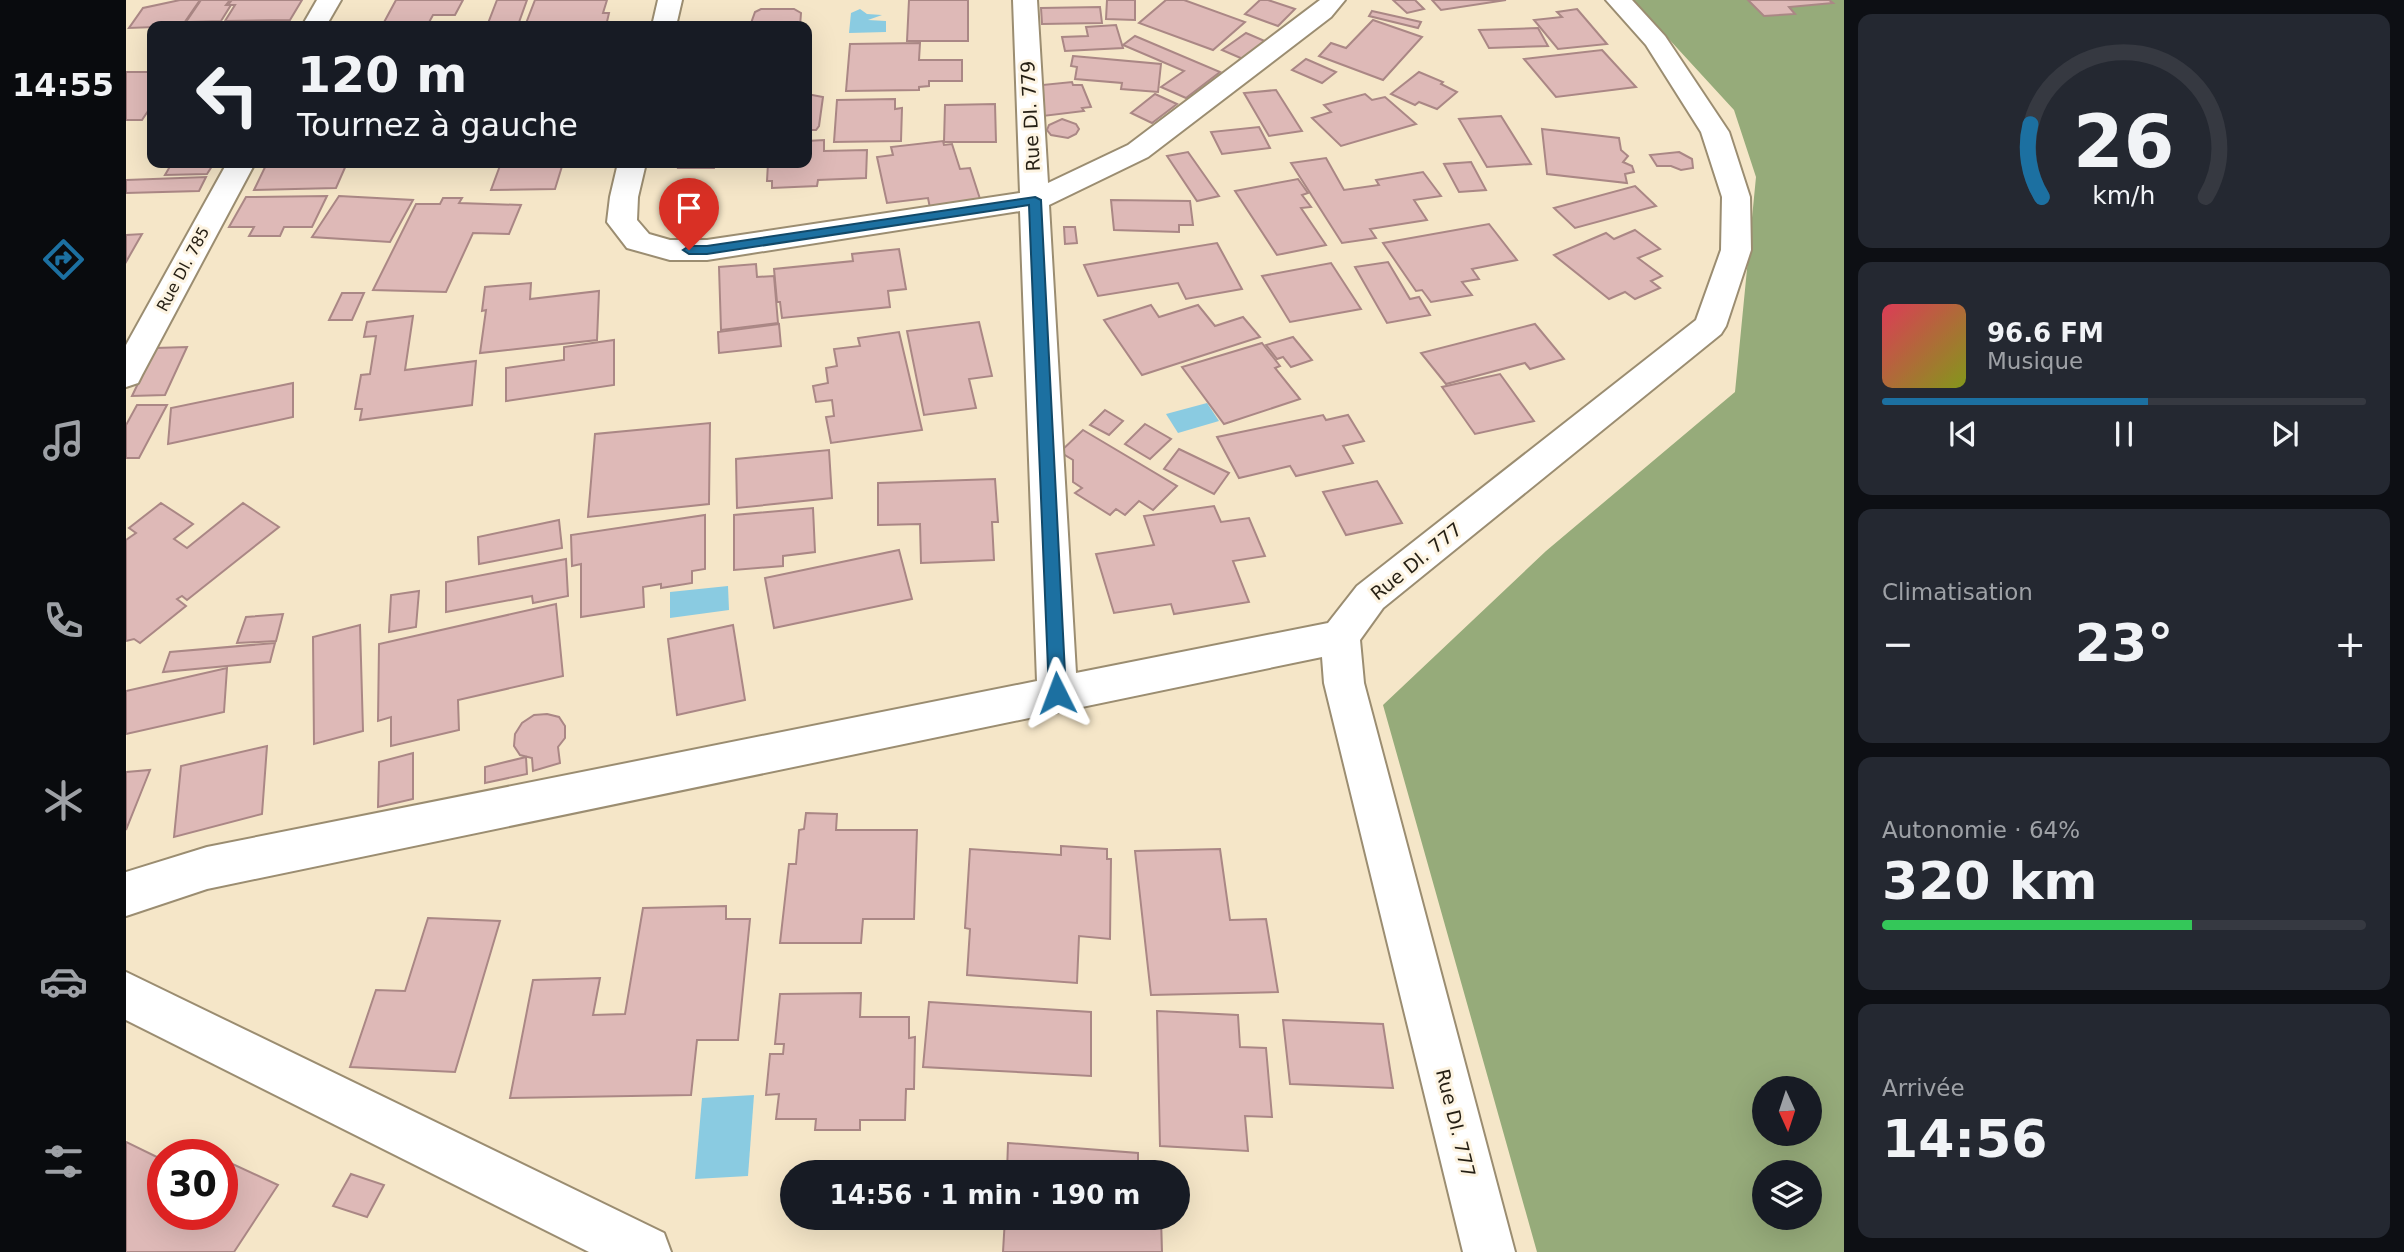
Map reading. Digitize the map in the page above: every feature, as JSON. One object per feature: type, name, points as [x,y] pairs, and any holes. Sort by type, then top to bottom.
[{"type":"street","points":[[317,21],[329,0]]},
{"type":"street","points":[[665,21],[670,0]]},
{"type":"street","name":"Rue DI. 779","points":[[1025,0],[1057,693]]},
{"type":"street","points":[[631,168],[622,222],[638,241],[670,250],[707,250],[1035,200],[1138,151],[1322,12],[1332,0]]},
{"type":"street","name":"Rue DI. 777","points":[[1489,1252],[1344,683],[1340,637],[1370,597],[1710,326],[1736,250],[1736,197],[1715,132],[1656,41],[1618,0]]},
{"type":"street","name":"Rue DI. 785","points":[[126,375],[238,168]]},
{"type":"street","points":[[126,894],[207,868],[1340,637]]},
{"type":"street","points":[[126,995],[645,1252]]},
{"type":"green space","points":[[1633,0],[1844,0],[1844,1252],[1537,1252],[1383,705],[1546,551],[1735,392],[1756,177],[1734,110]]},
{"type":"water","points":[[860,9],[867,14],[882,15],[868,20],[886,21],[886,32],[849,33],[851,13]]},
{"type":"water","points":[[1207,403],[1219,421],[1178,433],[1166,414]]},
{"type":"water","points":[[728,586],[729,610],[670,618],[670,592]]},
{"type":"water","points":[[754,1095],[748,1176],[695,1179],[702,1098]]},
{"type":"building","points":[[180,0],[200,0],[185,21],[147,21],[147,27],[129,28],[143,8]]},
{"type":"building","points":[[201,0],[230,0],[226,5],[231,5],[221,21],[187,21]]},
{"type":"building","points":[[232,0],[302,0],[290,20],[225,21],[235,5],[228,5]]},
{"type":"building","points":[[396,0],[463,0],[455,15],[433,15],[430,21],[385,21]]},
{"type":"building","points":[[497,0],[527,0],[519,21],[489,21]]},
{"type":"building","points":[[535,0],[607,0],[603,13],[609,13],[607,21],[527,21]]},
{"type":"building","points":[[909,0],[968,0],[968,41],[907,41]]},
{"type":"building","points":[[1107,0],[1135,0],[1135,20],[1106,19]]},
{"type":"building","points":[[1166,0],[1184,0],[1245,22],[1213,50],[1139,23]]},
{"type":"building","points":[[1260,0],[1295,9],[1278,26],[1245,14]]},
{"type":"building","points":[[1393,0],[1415,0],[1424,9],[1407,13]]},
{"type":"building","points":[[1432,0],[1506,0],[1441,10]]},
{"type":"building","points":[[1748,0],[1829,0],[1833,3],[1789,7],[1795,14],[1764,16]]},
{"type":"building","points":[[1100,7],[1102,23],[1042,24],[1041,8]]},
{"type":"building","points":[[761,9],[794,9],[801,13],[800,21],[752,21],[755,12]]},
{"type":"building","points":[[1577,9],[1607,44],[1558,49],[1534,20],[1562,17],[1557,12]]},
{"type":"building","points":[[1372,11],[1421,22],[1418,28],[1369,16]]},
{"type":"building","points":[[1373,20],[1422,37],[1383,80],[1319,56],[1331,43],[1346,48]]},
{"type":"building","points":[[1116,25],[1123,48],[1065,51],[1062,37],[1088,36],[1086,27]]},
{"type":"building","points":[[1538,28],[1548,46],[1489,48],[1479,30]]},
{"type":"building","points":[[1246,33],[1267,42],[1243,59],[1222,50]]},
{"type":"building","points":[[1135,36],[1220,72],[1186,98],[1161,87],[1184,71],[1123,45]]},
{"type":"building","points":[[920,43],[919,60],[962,60],[962,81],[929,81],[929,86],[919,87],[919,90],[846,91],[850,44]]},
{"type":"building","points":[[1602,50],[1636,87],[1556,97],[1524,59]]},
{"type":"building","points":[[1073,56],[1161,64],[1158,92],[1121,89],[1122,83],[1075,79],[1077,67],[1071,66]]},
{"type":"building","points":[[1306,59],[1336,72],[1322,83],[1292,70]]},
{"type":"building","points":[[126,72],[147,72],[147,112],[142,120],[126,120]]},
{"type":"building","points":[[1419,72],[1443,82],[1441,84],[1457,92],[1437,109],[1419,102],[1415,105],[1391,94]]},
{"type":"building","points":[[1072,82],[1073,85],[1082,85],[1091,107],[1082,108],[1084,111],[1043,116],[1032,86]]},
{"type":"building","points":[[1276,90],[1302,131],[1269,136],[1244,93]]},
{"type":"building","points":[[1155,94],[1177,104],[1152,123],[1131,113]]},
{"type":"building","points":[[1365,94],[1372,100],[1385,97],[1416,124],[1341,146],[1312,118],[1331,112],[1324,105]]},
{"type":"building","points":[[812,95],[823,97],[819,126],[812,130]]},
{"type":"building","points":[[895,99],[895,109],[902,108],[901,141],[834,142],[837,100]]},
{"type":"building","points":[[995,104],[996,142],[944,142],[945,105]]},
{"type":"building","points":[[1501,116],[1531,164],[1487,167],[1459,119]]},
{"type":"building","points":[[1062,119],[1076,124],[1079,129],[1076,134],[1068,138],[1051,135],[1047,130],[1049,125]]},
{"type":"building","points":[[1259,127],[1270,148],[1222,154],[1211,132]]},
{"type":"building","points":[[1542,129],[1619,138],[1621,150],[1628,156],[1623,162],[1632,166],[1634,172],[1625,174],[1627,183],[1547,174]]},
{"type":"building","points":[[824,140],[824,151],[867,150],[866,178],[818,180],[817,186],[772,188],[772,181],[767,181],[768,168],[812,168],[812,141]]},
{"type":"building","points":[[943,141],[944,145],[952,144],[960,169],[970,168],[981,202],[930,208],[928,198],[887,203],[877,157],[893,155],[891,147]]},
{"type":"building","points":[[1188,152],[1219,196],[1197,201],[1167,156]]},
{"type":"building","points":[[1679,152],[1692,159],[1693,168],[1681,170],[1671,166],[1657,166],[1650,155]]},
{"type":"building","points":[[1326,158],[1344,190],[1379,185],[1376,180],[1423,172],[1441,196],[1414,200],[1427,220],[1370,229],[1376,238],[1342,243],[1291,163]]},
{"type":"building","points":[[1471,162],[1486,190],[1459,192],[1444,164]]},
{"type":"building","points":[[169,168],[211,168],[207,174],[165,175]]},
{"type":"building","points":[[265,168],[345,168],[336,188],[254,190]]},
{"type":"building","points":[[499,168],[561,168],[555,189],[491,190]]},
{"type":"building","points":[[206,177],[199,191],[126,193],[126,180]]},
{"type":"building","points":[[1298,179],[1308,193],[1302,195],[1311,207],[1301,208],[1326,245],[1277,255],[1235,191]]},
{"type":"building","points":[[1635,186],[1656,206],[1575,228],[1554,208]]},
{"type":"building","points":[[327,196],[312,227],[284,227],[280,236],[249,236],[254,227],[229,227],[246,197]]},
{"type":"building","points":[[339,196],[413,200],[390,242],[312,237]]},
{"type":"building","points":[[443,198],[462,198],[459,203],[521,205],[509,234],[473,233],[446,292],[373,290],[416,204],[440,204]]},
{"type":"building","points":[[1111,200],[1190,201],[1193,225],[1179,225],[1179,232],[1114,230]]},
{"type":"building","points":[[1489,224],[1517,260],[1472,269],[1479,279],[1462,282],[1472,295],[1431,302],[1422,290],[1416,291],[1383,243]]},
{"type":"building","points":[[1064,227],[1075,227],[1077,243],[1065,244]]},
{"type":"building","points":[[1635,230],[1660,249],[1638,258],[1662,276],[1651,281],[1660,288],[1635,299],[1625,292],[1609,299],[1554,255],[1606,233],[1614,239]]},
{"type":"building","points":[[142,234],[126,262],[126,235]]},
{"type":"building","points":[[1217,243],[1242,289],[1186,299],[1178,283],[1098,296],[1084,265]]},
{"type":"building","points":[[899,249],[906,289],[888,291],[890,307],[782,318],[780,302],[777,302],[774,269],[853,261],[852,254]]},
{"type":"building","points":[[1388,262],[1410,299],[1419,297],[1430,315],[1387,323],[1355,267]]},
{"type":"building","points":[[1331,263],[1361,309],[1290,322],[1262,276]]},
{"type":"building","points":[[756,264],[757,277],[774,276],[778,323],[721,330],[719,267]]},
{"type":"building","points":[[531,283],[530,299],[599,291],[597,340],[480,353],[486,310],[482,311],[485,287]]},
{"type":"building","points":[[342,293],[364,293],[352,320],[329,320]]},
{"type":"building","points":[[1151,305],[1159,317],[1198,305],[1215,326],[1243,317],[1260,337],[1142,375],[1104,320]]},
{"type":"building","points":[[413,316],[405,370],[476,361],[472,405],[360,420],[362,409],[355,409],[361,375],[370,374],[376,336],[364,337],[367,322]]},
{"type":"building","points":[[979,322],[992,376],[969,379],[976,408],[924,415],[907,331]]},
{"type":"building","points":[[779,324],[781,346],[719,353],[718,332]]},
{"type":"building","points":[[1535,324],[1564,359],[1530,369],[1525,363],[1446,384],[1421,353]]},
{"type":"building","points":[[899,332],[922,430],[831,443],[826,417],[834,416],[832,400],[816,402],[813,386],[828,383],[826,368],[837,366],[834,349],[860,346],[858,338]]},
{"type":"building","points":[[1293,337],[1312,360],[1291,367],[1283,357],[1277,359],[1266,345]]},
{"type":"building","points":[[614,340],[614,385],[506,401],[506,368],[564,360],[564,347]]},
{"type":"building","points":[[1262,343],[1280,366],[1275,368],[1300,399],[1224,424],[1182,367]]},
{"type":"building","points":[[187,347],[165,395],[132,396],[155,348]]},
{"type":"building","points":[[1500,374],[1534,421],[1475,434],[1442,387]]},
{"type":"building","points":[[293,383],[293,417],[168,444],[171,408]]},
{"type":"building","points":[[137,405],[167,405],[139,458],[126,458],[126,425]]},
{"type":"building","points":[[1105,410],[1123,421],[1109,435],[1090,425]]},
{"type":"building","points":[[1323,415],[1326,420],[1348,415],[1364,441],[1343,446],[1353,463],[1296,476],[1290,466],[1239,478],[1217,437]]},
{"type":"building","points":[[710,423],[709,504],[588,517],[595,434]]},
{"type":"building","points":[[1145,424],[1171,439],[1150,459],[1125,444]]},
{"type":"building","points":[[1083,430],[1177,486],[1153,510],[1139,501],[1125,515],[1116,509],[1110,515],[1075,493],[1082,488],[1073,482],[1073,460],[1060,452]]},
{"type":"building","points":[[1179,449],[1229,473],[1214,494],[1164,469]]},
{"type":"building","points":[[829,450],[832,498],[737,508],[736,459]]},
{"type":"building","points":[[995,479],[998,522],[992,522],[994,560],[921,563],[920,524],[878,525],[878,483]]},
{"type":"building","points":[[1377,481],[1402,523],[1346,535],[1323,492]]},
{"type":"building","points":[[161,503],[193,524],[174,539],[187,548],[243,503],[279,527],[187,600],[182,596],[177,599],[186,606],[140,643],[134,639],[126,641],[126,540],[136,533],[129,528]]},
{"type":"building","points":[[1214,506],[1221,522],[1249,518],[1265,556],[1233,561],[1249,602],[1174,614],[1171,604],[1114,613],[1096,554],[1154,545],[1144,516]]},
{"type":"building","points":[[813,508],[815,552],[783,556],[783,566],[734,570],[734,515]]},
{"type":"building","points":[[705,515],[705,569],[692,571],[692,583],[661,588],[661,584],[643,587],[644,607],[581,617],[581,564],[572,566],[571,535]]},
{"type":"building","points":[[559,520],[562,548],[479,564],[478,537]]},
{"type":"building","points":[[899,550],[912,599],[774,628],[765,578]]},
{"type":"building","points":[[566,559],[568,596],[533,603],[532,596],[446,612],[446,582]]},
{"type":"building","points":[[419,591],[416,627],[389,632],[391,595]]},
{"type":"building","points":[[556,604],[563,676],[458,700],[459,730],[391,746],[391,717],[378,721],[379,644]]},
{"type":"building","points":[[283,614],[276,641],[237,643],[246,617]]},
{"type":"building","points":[[360,625],[363,731],[314,744],[313,637]]},
{"type":"building","points":[[733,625],[745,700],[677,715],[668,639]]},
{"type":"building","points":[[275,643],[270,662],[163,672],[170,652]]},
{"type":"building","points":[[227,668],[224,712],[126,734],[126,691]]},
{"type":"building","points":[[534,715],[559,717],[565,726],[565,738],[558,747],[560,763],[533,771],[532,758],[520,755],[514,746],[515,734],[522,723]]},
{"type":"building","points":[[267,746],[262,814],[174,837],[181,766]]},
{"type":"building","points":[[413,753],[413,799],[378,807],[379,762]]},
{"type":"building","points":[[526,757],[527,774],[485,783],[485,767]]},
{"type":"building","points":[[150,770],[126,830],[126,772]]},
{"type":"building","points":[[806,813],[837,814],[836,830],[917,830],[914,919],[863,919],[861,943],[780,943],[789,864],[796,864],[799,830],[804,829]]},
{"type":"building","points":[[1061,846],[1107,849],[1107,859],[1111,859],[1110,939],[1079,936],[1077,983],[967,975],[970,929],[965,928],[970,849],[1061,855]]},
{"type":"building","points":[[1220,849],[1230,920],[1266,919],[1278,992],[1151,995],[1135,851]]},
{"type":"building","points":[[726,906],[726,919],[750,919],[738,1040],[697,1040],[691,1095],[510,1098],[533,980],[600,978],[593,1015],[625,1014],[643,908]]},
{"type":"building","points":[[428,918],[500,921],[455,1072],[350,1067],[376,990],[405,991]]},
{"type":"building","points":[[861,993],[860,1017],[909,1017],[909,1038],[915,1037],[914,1089],[906,1089],[905,1120],[860,1120],[860,1130],[815,1130],[816,1119],[776,1119],[779,1094],[766,1095],[770,1054],[783,1054],[784,1044],[775,1044],[780,994]]},
{"type":"building","points":[[929,1002],[1091,1012],[1091,1076],[923,1067]]},
{"type":"building","points":[[1157,1011],[1238,1015],[1240,1047],[1266,1048],[1272,1117],[1245,1116],[1248,1151],[1160,1146]]},
{"type":"building","points":[[1283,1020],[1383,1024],[1393,1088],[1290,1084]]},
{"type":"building","points":[[126,1142],[147,1152],[147,1230],[238,1230],[238,1166],[278,1185],[234,1252],[126,1252]]},
{"type":"building","points":[[1008,1143],[1138,1153],[1138,1160],[1007,1160]]},
{"type":"building","points":[[351,1174],[384,1185],[367,1217],[333,1206]]},
{"type":"building","points":[[1004,1230],[1161,1230],[1162,1252],[1003,1252]]},
{"type":"route","points":[[689,250],[707,250],[1035,200],[1057,693]]}]
